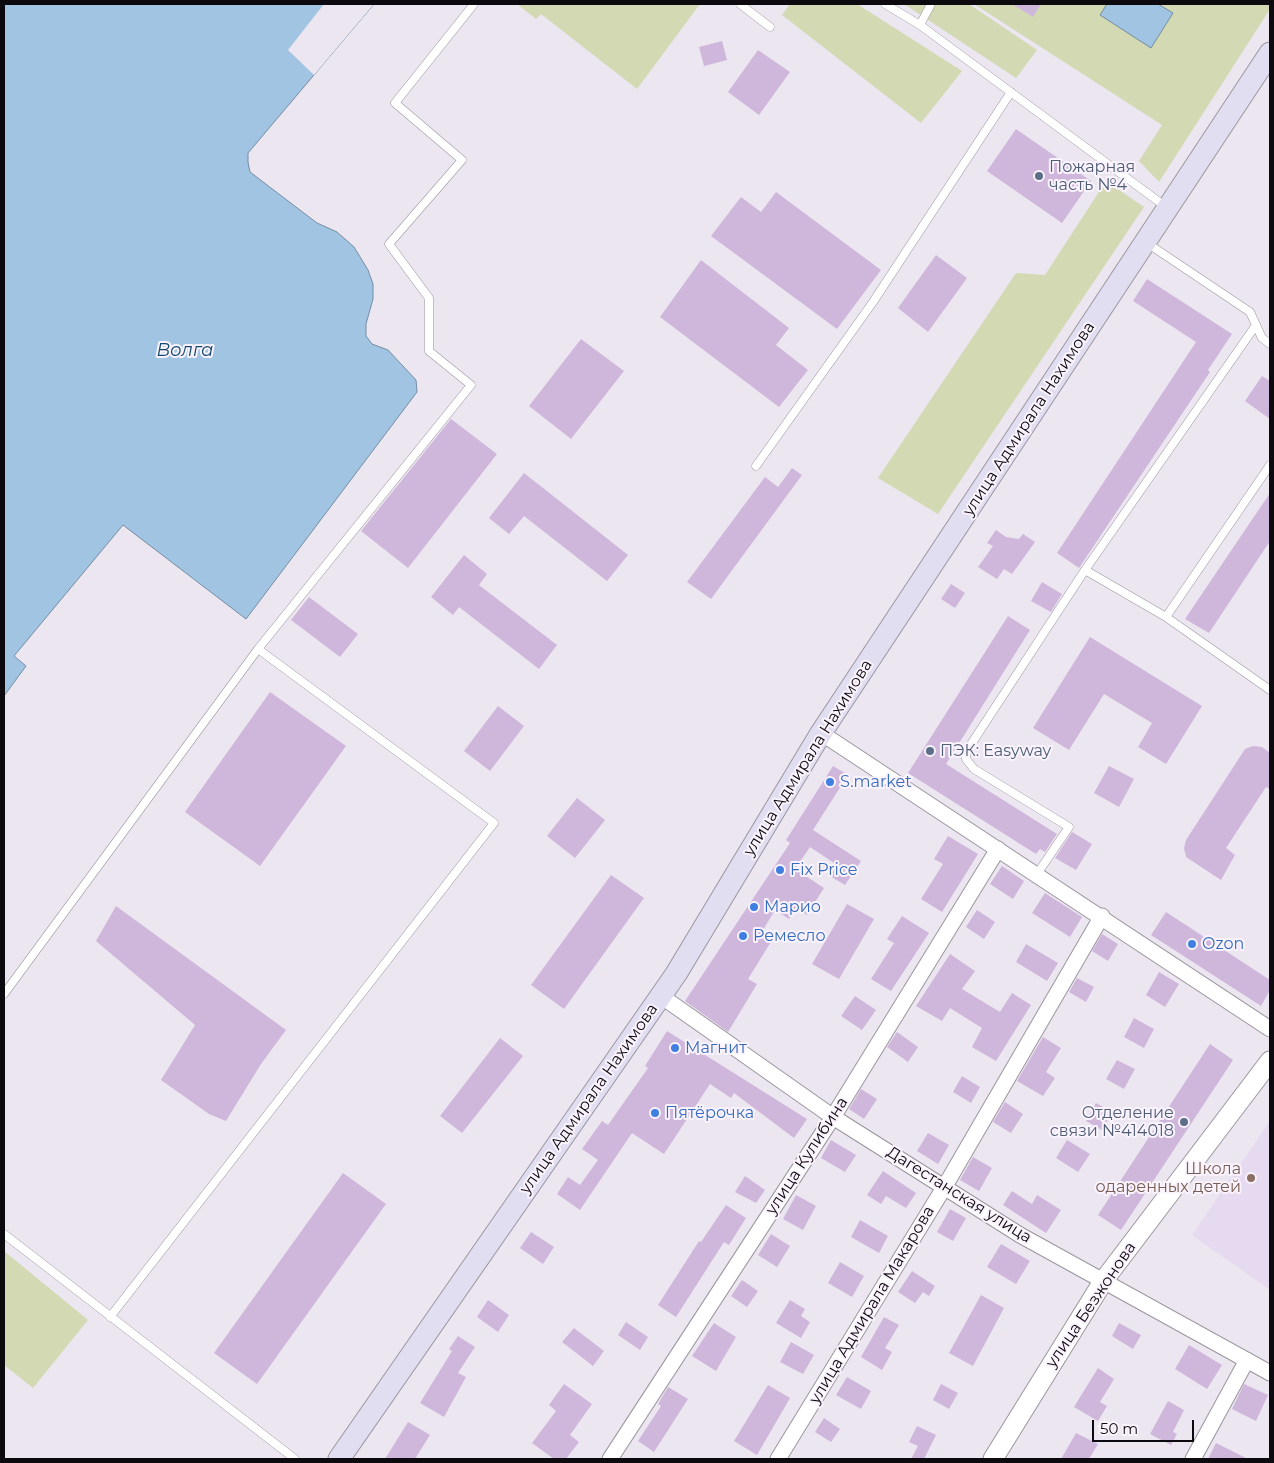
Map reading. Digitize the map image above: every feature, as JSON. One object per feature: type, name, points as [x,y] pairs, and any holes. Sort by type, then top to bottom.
[{"type":"main road","name":"улица Адмирала Нахимова","points":[[339,1459],[661,996],[821,733],[1270,53]]},
{"type":"street","points":[[821,733],[1102,916],[1270,1029]]},
{"type":"street","name":"улица Кулибина","points":[[610,1459],[833,1116],[998,849]]},
{"type":"street","name":"улица Адмирала Макарова","points":[[778,1459],[945,1186],[1102,916]]},
{"type":"street","name":"Дагестанская улица","points":[[661,996],[833,1116],[1020,1235],[1270,1373]]},
{"type":"street","name":"улица Безжонова","points":[[993,1459],[1104,1280],[1270,1061]]},
{"type":"street","points":[[1193,1459],[1247,1360]]},
{"type":"lane","points":[[4,994],[258,649],[471,385],[429,352],[429,298],[389,244],[462,160],[395,103],[474,4]]},
{"type":"lane","points":[[740,4],[770,27]]},
{"type":"lane","points":[[885,4],[920,25],[1168,208]]},
{"type":"lane","points":[[920,25],[931,4]]},
{"type":"lane","points":[[756,466],[873,302],[1011,92]]},
{"type":"lane","points":[[1145,242],[1250,312],[1262,338],[1270,344]]},
{"type":"lane","points":[[1037,874],[1069,826],[974,769],[966,759],[966,752],[1085,570],[1256,325]]},
{"type":"lane","points":[[1166,617],[1270,466]]},
{"type":"lane","points":[[1085,570],[1166,617],[1270,690]]},
{"type":"lane","points":[[110,1317],[494,823],[258,649]]},
{"type":"lane","points":[[4,1234],[296,1459]]},
{"type":"shaded area","name":"Школа одаренных детей","points":[[1270,1121],[1270,1290],[1192,1235]]},
{"type":"green space","points":[[517,4],[700,4],[637,89],[541,14],[536,19]]},
{"type":"green space","points":[[790,4],[857,4],[962,71],[921,123],[782,15]]},
{"type":"green space","points":[[904,4],[969,4],[1037,50],[1016,78]]},
{"type":"green space","points":[[974,4],[1270,4],[1270,9],[1159,182],[1139,161],[1162,125]]},
{"type":"green space","points":[[1106,181],[1144,207],[938,514],[878,478],[1016,273],[1045,275]]},
{"type":"green space","points":[[4,1251],[88,1320],[33,1388],[4,1365]]},
{"type":"water","name":"Волга","points":[[4,4],[374,4],[248,153],[248,162],[250,172],[317,223],[337,232],[354,247],[368,270],[373,284],[373,299],[366,324],[366,336],[372,344],[388,350],[416,380],[417,392],[246,619],[123,525],[14,656],[26,666],[4,696]]},
{"type":"water","points":[[1107,4],[1158,4],[1173,13],[1151,48],[1100,15]]},
{"type":"pier","points":[[324,4],[374,4],[314,75],[288,50]]},
{"type":"building","points":[[1012,4],[1041,4],[1033,17]]},
{"type":"building","points":[[722,41],[727,60],[704,66],[699,47]]},
{"type":"building","points":[[758,50],[790,72],[759,115],[728,92]]},
{"type":"building","name":"Пожарная часть №4","points":[[1016,129],[1091,181],[1062,223],[987,171]]},
{"type":"building","points":[[776,192],[881,270],[837,329],[711,236],[741,197],[761,212]]},
{"type":"building","points":[[936,255],[967,278],[928,332],[898,308]]},
{"type":"building","points":[[701,260],[789,328],[776,345],[808,370],[779,407],[660,317]]},
{"type":"building","points":[[1147,279],[1232,334],[1208,370],[1210,372],[1079,568],[1057,553],[1196,342],[1133,301]]},
{"type":"building","points":[[581,339],[624,371],[571,439],[529,406]]},
{"type":"building","points":[[1262,376],[1270,381],[1270,419],[1245,401]]},
{"type":"building","points":[[451,419],[497,454],[408,568],[361,531]]},
{"type":"building","points":[[792,468],[802,475],[711,599],[687,582],[765,477],[778,487]]},
{"type":"building","points":[[524,473],[628,555],[607,581],[524,516],[509,534],[489,518]]},
{"type":"building","points":[[1270,493],[1270,541],[1209,633],[1185,619]]},
{"type":"building","points":[[996,530],[1006,537],[1019,539],[1023,534],[1035,542],[1012,574],[1004,569],[997,579],[978,567],[993,546],[987,543]]},
{"type":"building","points":[[464,555],[487,574],[479,585],[557,645],[539,669],[459,607],[453,615],[431,597]]},
{"type":"building","points":[[1042,582],[1062,594],[1051,612],[1031,601]]},
{"type":"building","points":[[951,584],[965,593],[955,608],[941,599]]},
{"type":"building","points":[[309,597],[358,634],[340,657],[291,620]]},
{"type":"building","points":[[1008,616],[1030,630],[946,764],[1057,834],[1045,852],[1040,849],[1036,854],[908,773]]},
{"type":"building","points":[[1090,637],[1202,706],[1166,764],[1138,747],[1152,723],[1104,694],[1069,750],[1033,728]]},
{"type":"building","points":[[270,692],[346,746],[260,866],[185,812]]},
{"type":"building","points":[[498,706],[524,726],[490,771],[464,751]]},
{"type":"building","points":[[1253,746],[1262,747],[1270,753],[1270,789],[1266,787],[1226,848],[1235,855],[1221,880],[1186,857],[1184,848],[1186,840],[1245,749]]},
{"type":"building","points":[[833,766],[848,775],[813,830],[861,861],[845,885],[830,876],[837,865],[810,847],[795,869],[824,888],[807,915],[796,908],[789,919],[775,910],[763,930],[774,937],[748,979],[757,984],[728,1032],[685,1001],[790,843],[786,840]]},
{"type":"building","points":[[1109,766],[1134,779],[1119,807],[1094,793]]},
{"type":"building","points":[[577,798],[605,820],[575,858],[547,836]]},
{"type":"building","points":[[1072,832],[1092,844],[1076,870],[1055,858]]},
{"type":"building","points":[[948,836],[978,854],[942,912],[921,899],[943,864],[934,859]]},
{"type":"building","points":[[1002,866],[1024,881],[1013,899],[990,884]]},
{"type":"building","points":[[611,875],[644,898],[564,1009],[531,985]]},
{"type":"building","points":[[1045,893],[1082,917],[1070,937],[1032,913]]},
{"type":"building","points":[[847,904],[874,919],[839,979],[812,964]]},
{"type":"building","points":[[116,906],[286,1030],[261,1064],[226,1121],[209,1114],[161,1080],[195,1025],[96,941]]},
{"type":"building","points":[[977,910],[995,922],[984,939],[966,927]]},
{"type":"building","points":[[1166,912],[1270,980],[1270,990],[1261,1006],[1151,935]]},
{"type":"building","points":[[902,916],[929,933],[891,991],[871,979],[894,943],[887,939]]},
{"type":"building","points":[[1102,934],[1118,944],[1108,961],[1092,951]]},
{"type":"building","points":[[1026,944],[1058,963],[1047,981],[1016,962]]},
{"type":"building","points":[[950,954],[975,971],[962,989],[1000,1012],[1012,993],[1031,1005],[996,1061],[972,1047],[982,1028],[950,1008],[942,1021],[916,1006]]},
{"type":"building","points":[[1159,972],[1179,984],[1165,1007],[1146,995]]},
{"type":"building","points":[[1077,978],[1094,987],[1086,1002],[1069,992]]},
{"type":"building","points":[[855,996],[876,1010],[862,1030],[841,1016]]},
{"type":"building","points":[[1134,1018],[1154,1029],[1144,1048],[1124,1037]]},
{"type":"building","points":[[667,1031],[807,1119],[794,1138],[734,1093],[731,1098],[710,1084],[664,1154],[632,1133],[580,1210],[557,1194],[568,1177],[580,1185],[598,1160],[582,1149],[602,1121],[608,1125],[648,1068],[645,1066]]},
{"type":"building","points":[[897,1032],[918,1047],[908,1062],[887,1047]]},
{"type":"building","points":[[1043,1037],[1061,1048],[1046,1072],[1055,1078],[1043,1096],[1017,1081]]},
{"type":"building","points":[[500,1038],[523,1056],[462,1133],[440,1116]]},
{"type":"building","points":[[1210,1044],[1233,1060],[1121,1230],[1098,1215]]},
{"type":"building","points":[[1117,1060],[1135,1069],[1124,1089],[1106,1079]]},
{"type":"building","points":[[962,1076],[980,1087],[971,1103],[953,1092]]},
{"type":"building","points":[[861,1089],[877,1099],[864,1119],[849,1109]]},
{"type":"building","points":[[1005,1102],[1023,1114],[1011,1133],[993,1122]]},
{"type":"building","points":[[1096,1103],[1112,1112],[1102,1130],[1086,1121]]},
{"type":"building","points":[[928,1133],[949,1145],[938,1164],[917,1151]]},
{"type":"building","points":[[831,1140],[856,1155],[845,1172],[821,1158]]},
{"type":"building","points":[[1067,1140],[1090,1154],[1078,1172],[1056,1158]]},
{"type":"building","points":[[973,1157],[992,1168],[979,1191],[960,1180]]},
{"type":"building","points":[[883,1171],[916,1193],[906,1208],[886,1196],[881,1204],[867,1195]]},
{"type":"building","points":[[343,1173],[386,1204],[257,1384],[214,1353]]},
{"type":"building","points":[[745,1176],[765,1190],[756,1203],[735,1192]]},
{"type":"building","points":[[1012,1191],[1032,1204],[1037,1195],[1061,1210],[1046,1233],[1003,1205]]},
{"type":"building","points":[[796,1195],[816,1206],[803,1230],[783,1219]]},
{"type":"building","points":[[726,1205],[746,1218],[729,1245],[724,1242],[676,1317],[658,1305],[699,1241],[701,1242]]},
{"type":"building","points":[[950,1209],[966,1218],[953,1241],[937,1232]]},
{"type":"building","points":[[860,1220],[888,1236],[879,1253],[851,1237]]},
{"type":"building","points":[[531,1232],[554,1247],[543,1264],[520,1248]]},
{"type":"building","points":[[771,1234],[790,1246],[777,1267],[758,1255]]},
{"type":"building","points":[[1001,1244],[1030,1261],[1016,1284],[987,1267]]},
{"type":"building","points":[[840,1262],[864,1276],[852,1297],[828,1283]]},
{"type":"building","points":[[912,1271],[935,1286],[929,1296],[923,1292],[915,1303],[898,1292]]},
{"type":"building","points":[[742,1280],[758,1291],[747,1307],[731,1296]]},
{"type":"building","points":[[981,1295],[1004,1308],[973,1366],[949,1353]]},
{"type":"building","points":[[488,1300],[509,1315],[498,1332],[477,1317]]},
{"type":"building","points":[[790,1300],[805,1309],[801,1316],[810,1322],[801,1338],[776,1323]]},
{"type":"building","points":[[884,1317],[899,1325],[885,1348],[892,1352],[882,1370],[861,1357]]},
{"type":"building","points":[[626,1322],[648,1337],[640,1350],[618,1335]]},
{"type":"building","points":[[714,1323],[736,1337],[716,1371],[692,1356]]},
{"type":"building","points":[[1119,1323],[1141,1335],[1133,1349],[1112,1336]]},
{"type":"building","points":[[574,1328],[604,1351],[593,1366],[562,1342]]},
{"type":"building","points":[[458,1336],[475,1347],[458,1373],[466,1377],[444,1417],[420,1403],[452,1351],[449,1349]]},
{"type":"building","points":[[791,1342],[814,1355],[803,1374],[780,1362]]},
{"type":"building","points":[[1189,1345],[1222,1365],[1207,1389],[1175,1369]]},
{"type":"building","points":[[1098,1368],[1114,1379],[1100,1402],[1107,1406],[1098,1421],[1074,1407]]},
{"type":"building","points":[[847,1377],[871,1391],[861,1409],[836,1395]]},
{"type":"building","points":[[564,1384],[592,1404],[570,1435],[579,1442],[566,1459],[554,1459],[532,1443],[556,1411],[549,1405]]},
{"type":"building","points":[[941,1384],[958,1393],[949,1409],[933,1400]]},
{"type":"building","points":[[1244,1384],[1268,1395],[1256,1421],[1232,1409]]},
{"type":"building","points":[[768,1385],[790,1398],[757,1455],[734,1441]]},
{"type":"building","points":[[668,1387],[688,1399],[654,1452],[638,1441],[661,1406],[658,1404]]},
{"type":"building","points":[[1168,1401],[1184,1410],[1173,1432],[1177,1434],[1171,1445],[1150,1434]]},
{"type":"building","points":[[824,1418],[840,1429],[831,1442],[815,1432]]},
{"type":"building","points":[[408,1422],[430,1435],[415,1459],[385,1459]]},
{"type":"building","points":[[917,1426],[936,1435],[924,1459],[911,1459],[918,1446],[909,1442]]},
{"type":"building","points":[[1076,1433],[1098,1444],[1089,1459],[1061,1459]]},
{"type":"building","points":[[1216,1443],[1248,1459],[1208,1459]]},
{"type":"place","name":"Пожарная часть №4","points":[[1039,176]]},
{"type":"place","name":"ПЭК: Easyway","points":[[930,751]]},
{"type":"place","name":"S.market","points":[[830,782]]},
{"type":"place","name":"Fix Price","points":[[780,870]]},
{"type":"place","name":"Марио","points":[[754,907]]},
{"type":"place","name":"Ремесло","points":[[743,936]]},
{"type":"place","name":"Ozon","points":[[1192,944]]},
{"type":"place","name":"Магнит","points":[[675,1048]]},
{"type":"place","name":"Пятёрочка","points":[[655,1113]]},
{"type":"place","name":"Отделение связи №414018","points":[[1184,1122]]},
{"type":"place","name":"Школа одаренных детей","points":[[1251,1178]]}]
